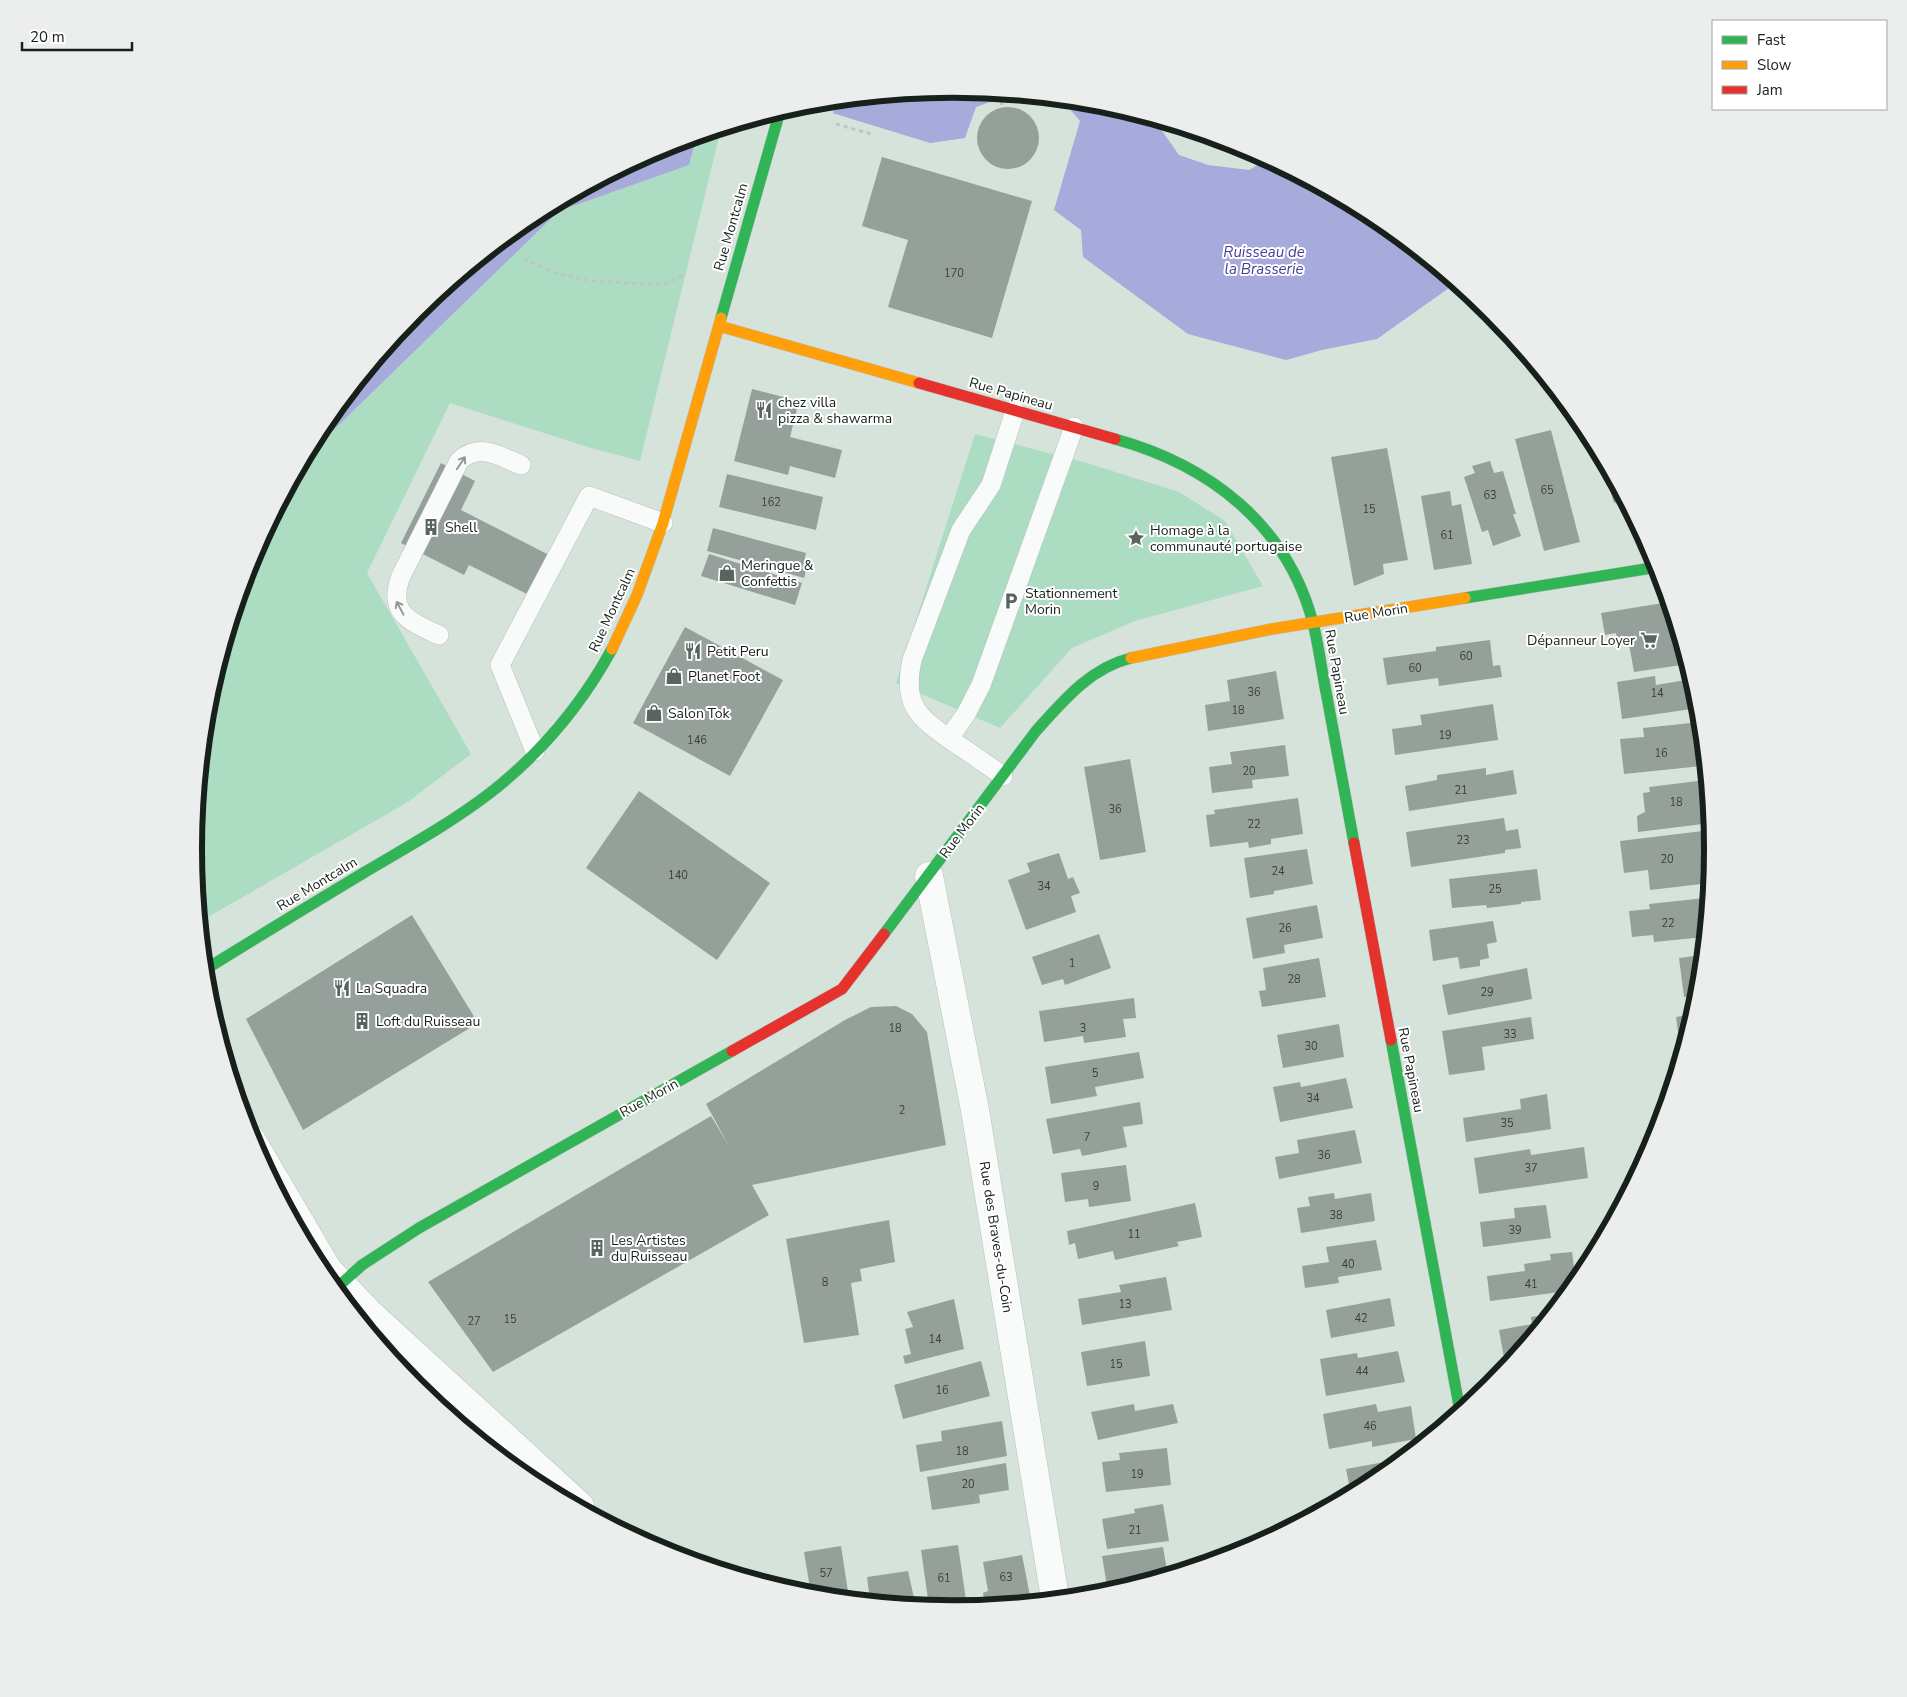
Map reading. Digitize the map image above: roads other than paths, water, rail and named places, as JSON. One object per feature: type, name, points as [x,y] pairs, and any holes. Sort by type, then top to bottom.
[{"type":"street","name":"Rue Montcalm","points":[[212,965],[450,820],[491,792],[535,751],[577,705],[606,660],[634,605],[664,523],[777,119]]},
{"type":"street","name":"Rue Papineau","points":[[719,326],[1144,447],[1167,457],[1216,485],[1239,502],[1261,523],[1277,543],[1300,584],[1313,623],[1459,1404]]},
{"type":"street","name":"Rue Morin","points":[[335,1275],[362,1265],[419,1228],[842,989],[1036,731],[1070,694],[1098,672],[1118,661],[1313,623],[1650,568]]},
{"type":"street","name":"Rue des Braves-du-Coin","points":[[928,876],[975,1110],[1055,1592]]},
{"type":"street","points":[[349,1294],[560,1488]]},
{"type":"lane","points":[[1003,776],[929,725],[913,720],[912,703],[908,688],[912,660],[960,530],[991,485],[1016,411]]},
{"type":"lane","points":[[948,738],[970,708],[981,685],[1074,427]]},
{"type":"lane","points":[[439,635],[419,626],[402,614],[396,602],[397,588],[401,576],[459,461],[466,454],[475,451],[486,451],[521,465]]},
{"type":"lane","points":[[535,751],[500,665],[589,496],[664,523]]},
{"type":"water","points":[[904,99],[998,99],[976,107],[965,138],[930,143],[821,110]]},
{"type":"water","name":"Ruisseau de la Brasserie","points":[[1068,107],[1153,124],[1160,128],[1179,155],[1208,165],[1249,170],[1260,164],[1286,175],[1329,198],[1371,224],[1411,253],[1451,286],[1377,339],[1322,350],[1286,360],[1188,334],[1083,257],[1081,230],[1054,210],[1080,121]]},
{"type":"water","points":[[695,144],[689,165],[559,211],[324,440],[358,391],[422,317],[496,253],[536,224],[578,198],[621,175]]},
{"type":"place","name":"chez villa pizza & shawarma","points":[[764,410]]},
{"type":"place","name":"Shell","points":[[431,527]]},
{"type":"place","name":"Homage à la communauté portugaise","points":[[1136,538]]},
{"type":"place","name":"Meringue & Confettis","points":[[727,573]]},
{"type":"place","name":"Stationnement Morin","points":[[1011,601]]},
{"type":"place","name":"Dépanneur Loyer","points":[[1649,640]]},
{"type":"place","name":"Petit Peru","points":[[693,651]]},
{"type":"place","name":"Planet Foot","points":[[674,676]]},
{"type":"place","name":"Salon Tok","points":[[654,713]]},
{"type":"place","name":"La Squadra","points":[[342,988]]},
{"type":"place","name":"Loft du Ruisseau","points":[[362,1021]]},
{"type":"place","name":"Les Artistes du Ruisseau","points":[[597,1248]]}]
